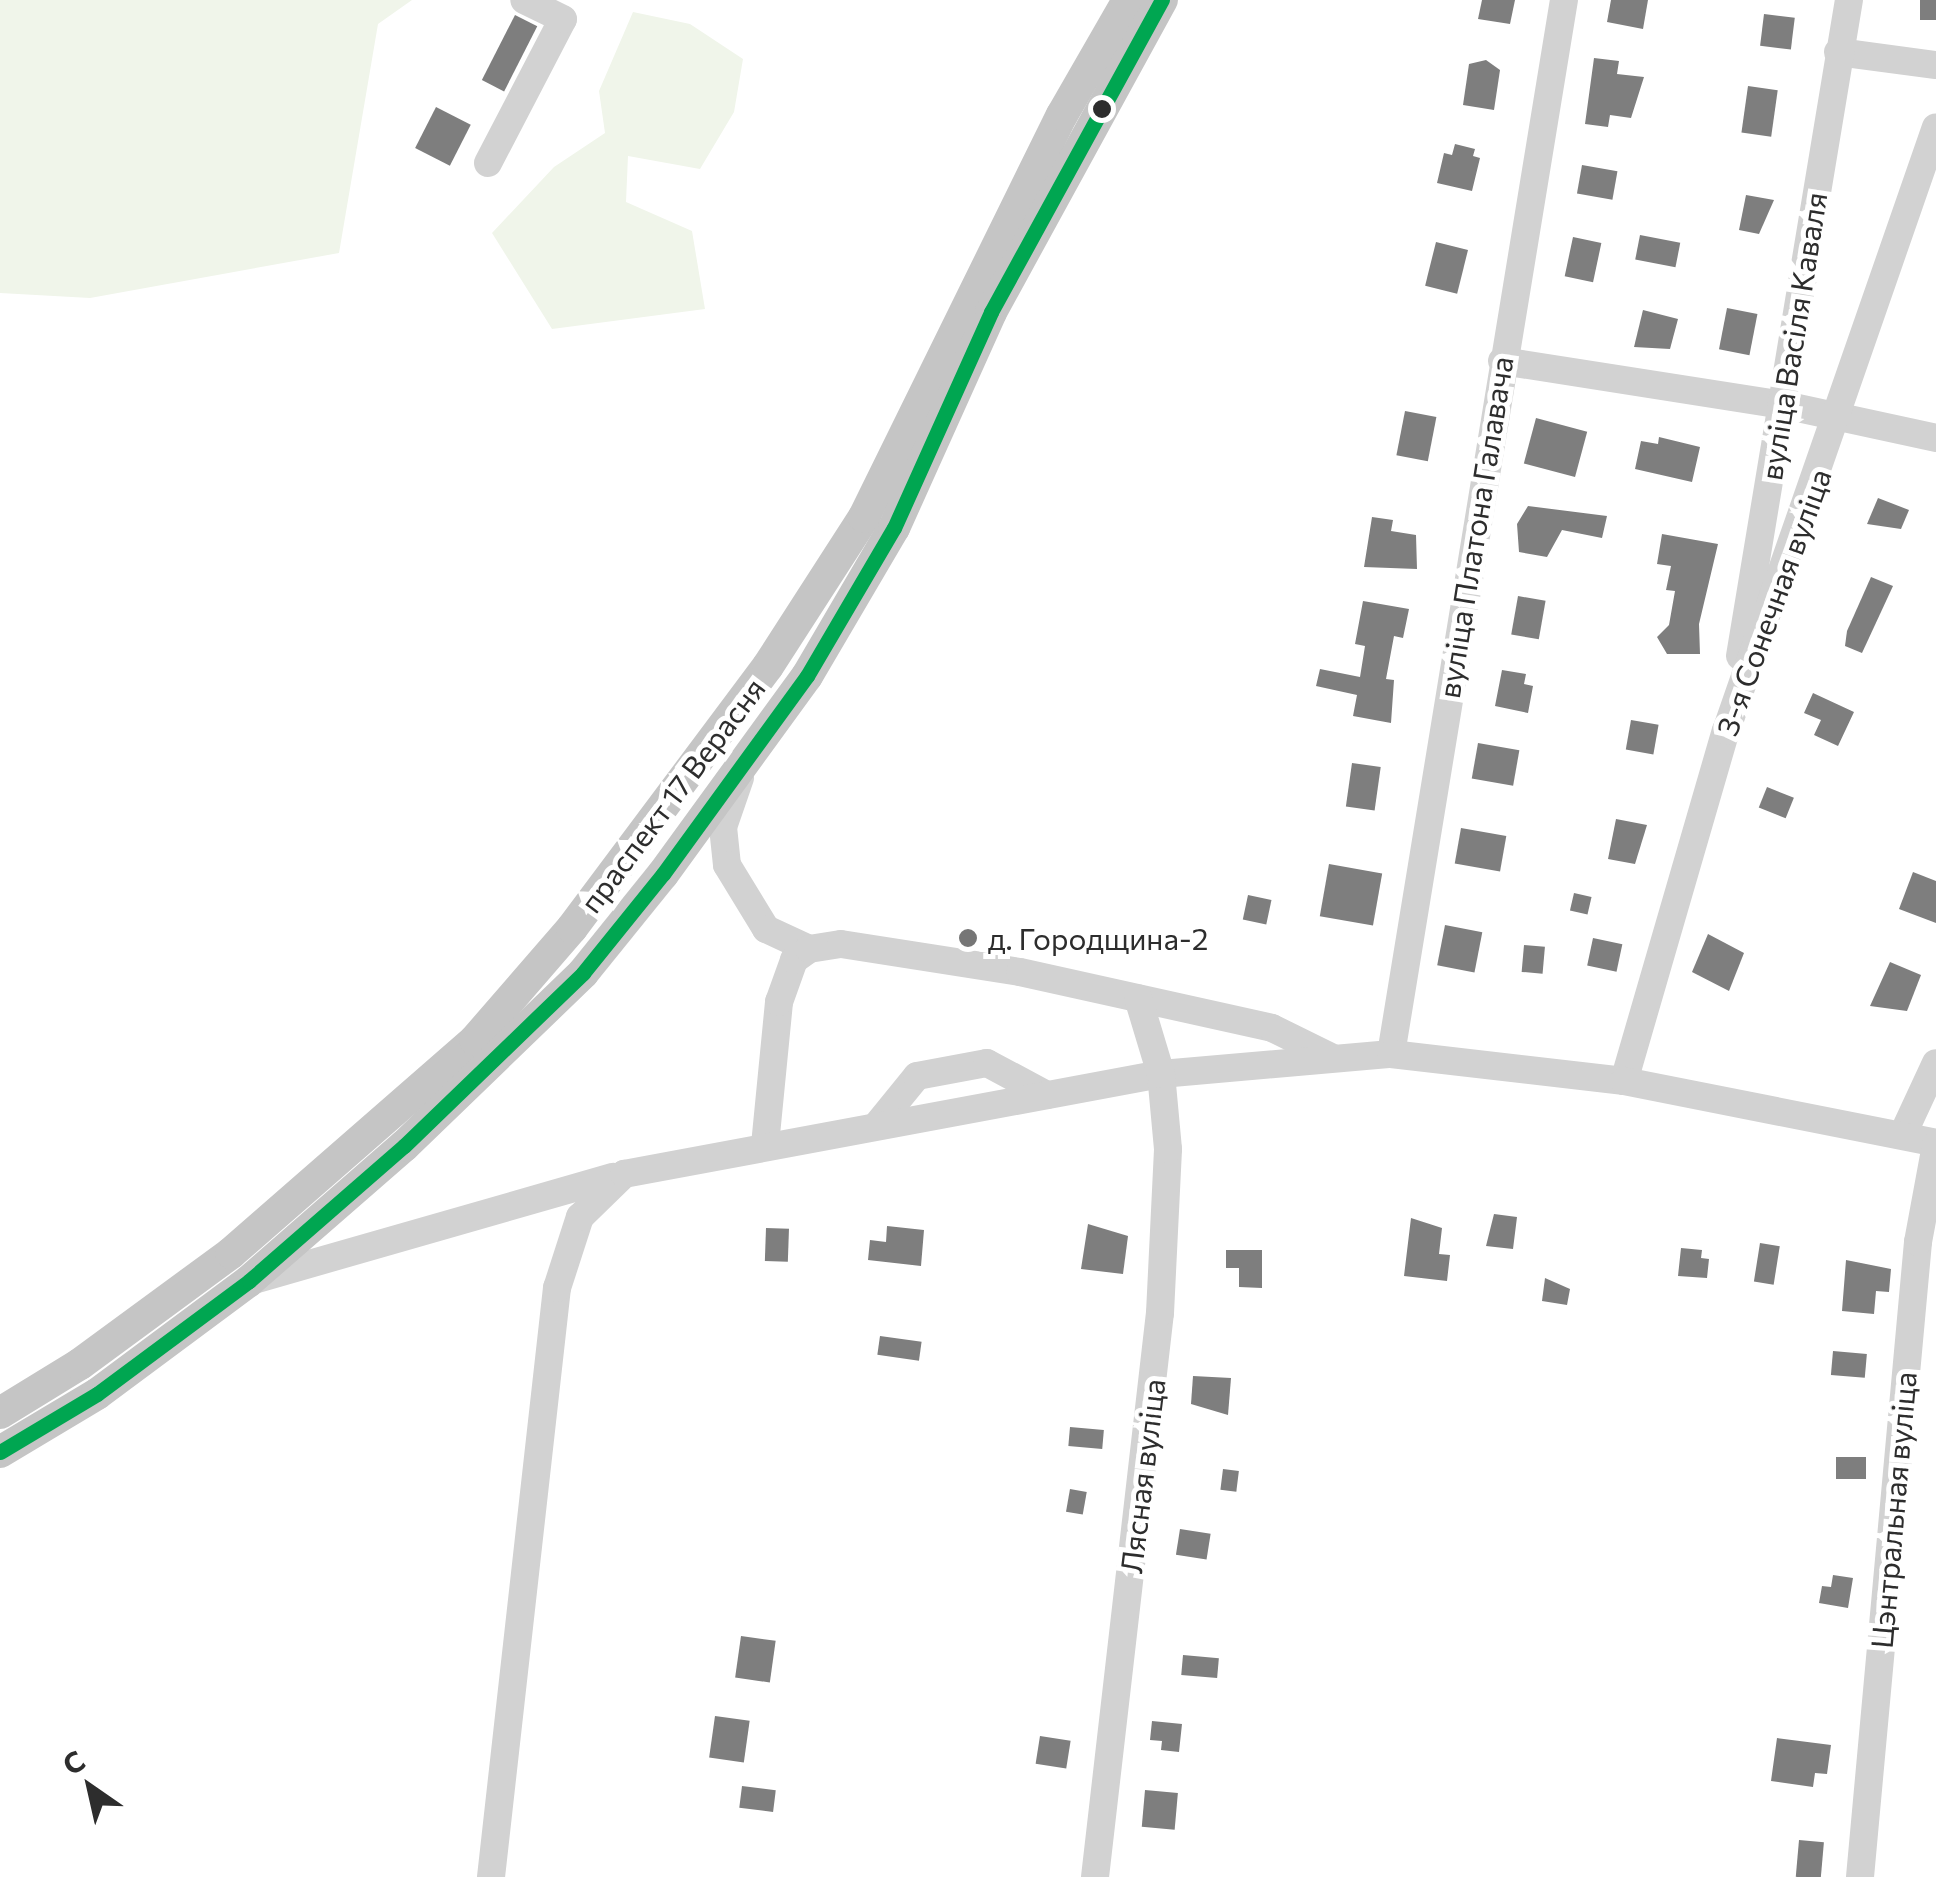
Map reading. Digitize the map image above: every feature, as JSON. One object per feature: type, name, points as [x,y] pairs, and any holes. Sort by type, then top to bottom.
[{"type":"main road","name":"праспект 17 Верасня","points":[[0,1413],[80,1364],[231,1253],[476,1040],[572,928],[768,666],[864,517],[1062,114],[1128,0]]},
{"type":"main road","name":"праспект 17 Верасня","points":[[0,1452],[97,1394],[249,1281],[490,1070],[583,973],[807,676],[894,528],[992,312],[1162,0]]},
{"type":"street","points":[[488,162],[563,19],[524,0]]},
{"type":"street","name":"вуліца Платона Галавача","points":[[1391,1054],[1564,0]]},
{"type":"street","name":"вуліца Васіля Каваля","points":[[1726,732],[1784,405],[1849,0]]},
{"type":"street","points":[[1838,52],[1936,65]]},
{"type":"street","name":"3-я Сонечная вуліца","points":[[1624,1081],[1726,732],[1840,416],[1936,128]]},
{"type":"street","points":[[1502,361],[1784,405],[1936,438]]},
{"type":"street","points":[[746,760],[723,827],[727,866],[766,928],[809,949]]},
{"type":"street","points":[[766,1145],[779,1002],[794,960],[809,949],[842,944],[1138,998],[1272,1028],[1335,1059]]},
{"type":"street","name":"Лясная вуліца","points":[[1095,1877],[1160,1312],[1168,1150],[1161,1074],[1138,998]]},
{"type":"street","points":[[249,1281],[624,1174],[766,1145],[1161,1074],[1391,1054],[1624,1081],[1903,1134],[1936,1144]]},
{"type":"street","points":[[1903,1134],[1936,1063]]},
{"type":"street","points":[[876,1125],[917,1076],[969,1066],[987,1064],[1047,1095]]},
{"type":"street","name":"Цэнтральная вуліца","points":[[1860,1877],[1918,1242],[1936,1144]]},
{"type":"street","points":[[492,1877],[557,1288],[580,1217],[624,1174]]},
{"type":"shaded area","points":[[0,0],[412,0],[378,24],[339,253],[90,298],[0,293]]},
{"type":"shaded area","points":[[633,12],[690,24],[743,59],[734,112],[700,169],[628,156],[626,202],[692,231],[705,309],[552,329],[492,233],[554,167],[605,133],[599,91]]},
{"type":"building","points":[[1482,0],[1515,0],[1510,24],[1478,19]]},
{"type":"building","points":[[1611,0],[1648,0],[1643,29],[1607,22]]},
{"type":"building","points":[[1920,0],[1936,0],[1936,20],[1920,20]]},
{"type":"building","points":[[1764,14],[1795,18],[1791,50],[1760,46]]},
{"type":"building","points":[[515,15],[537,26],[504,91],[482,80]]},
{"type":"building","points":[[1594,58],[1619,61],[1617,74],[1644,77],[1631,118],[1610,115],[1608,127],[1585,124]]},
{"type":"building","points":[[1486,60],[1500,70],[1494,110],[1463,105],[1469,64]]},
{"type":"building","points":[[1748,86],[1778,90],[1771,137],[1741,133]]},
{"type":"building","points":[[436,107],[471,125],[450,166],[415,148]]},
{"type":"building","points":[[1455,144],[1475,149],[1473,156],[1480,158],[1472,191],[1437,183],[1444,153],[1452,155]]},
{"type":"building","points":[[1582,165],[1617,171],[1612,200],[1577,194]]},
{"type":"building","points":[[1746,195],[1774,200],[1759,234],[1739,230]]},
{"type":"building","points":[[1640,235],[1680,243],[1675,267],[1635,260]]},
{"type":"building","points":[[1573,237],[1601,243],[1593,282],[1565,276]]},
{"type":"building","points":[[1436,242],[1468,250],[1457,294],[1425,286]]},
{"type":"building","points":[[1727,308],[1757,314],[1749,355],[1719,349]]},
{"type":"building","points":[[1643,310],[1678,319],[1670,349],[1634,347]]},
{"type":"building","points":[[1405,411],[1436,417],[1428,461],[1396,455]]},
{"type":"building","points":[[1536,418],[1587,432],[1575,477],[1524,463]]},
{"type":"building","points":[[1659,437],[1700,447],[1692,482],[1635,469],[1641,441],[1658,444]]},
{"type":"building","points":[[1878,498],[1909,510],[1901,529],[1867,524]]},
{"type":"building","points":[[1528,506],[1607,516],[1602,538],[1562,530],[1547,557],[1519,552],[1517,524]]},
{"type":"building","points":[[1372,517],[1393,520],[1391,531],[1416,535],[1417,569],[1364,567]]},
{"type":"building","points":[[1662,534],[1718,544],[1699,624],[1700,654],[1667,654],[1657,637],[1669,625],[1675,591],[1666,590],[1671,566],[1657,564]]},
{"type":"building","points":[[1871,577],[1893,586],[1862,653],[1845,646],[1847,631]]},
{"type":"building","points":[[1518,596],[1546,601],[1539,639],[1511,634]]},
{"type":"building","points":[[1363,601],[1409,609],[1403,638],[1394,636],[1386,679],[1394,680],[1391,723],[1353,716],[1357,695],[1316,686],[1320,669],[1360,677],[1365,646],[1355,644]]},
{"type":"building","points":[[1502,670],[1526,674],[1524,684],[1533,686],[1528,713],[1495,706]]},
{"type":"building","points":[[1813,693],[1854,712],[1838,746],[1814,735],[1821,720],[1804,713]]},
{"type":"building","points":[[1631,720],[1659,725],[1653,754],[1626,750]]},
{"type":"building","points":[[1478,743],[1519,750],[1513,786],[1472,778]]},
{"type":"building","points":[[1352,763],[1381,767],[1375,811],[1346,807]]},
{"type":"building","points":[[1767,787],[1794,798],[1786,818],[1759,807]]},
{"type":"building","points":[[1616,819],[1647,825],[1635,864],[1608,859]]},
{"type":"building","points":[[1461,828],[1506,836],[1500,871],[1455,863]]},
{"type":"building","points":[[1329,864],[1382,873],[1373,926],[1320,916]]},
{"type":"building","points":[[1913,872],[1936,881],[1936,923],[1899,909]]},
{"type":"building","points":[[1574,893],[1592,897],[1587,915],[1570,911]]},
{"type":"building","points":[[1248,895],[1271,900],[1266,924],[1243,919]]},
{"type":"building","points":[[1445,925],[1482,932],[1474,972],[1437,965]]},
{"type":"building","points":[[1708,934],[1744,953],[1729,991],[1692,972]]},
{"type":"building","points":[[1593,938],[1622,944],[1617,972],[1587,965]]},
{"type":"building","points":[[1524,945],[1545,947],[1543,974],[1522,972]]},
{"type":"building","points":[[1890,962],[1921,975],[1907,1011],[1870,1006]]},
{"type":"building","points":[[1494,1214],[1517,1217],[1513,1249],[1486,1246]]},
{"type":"building","points":[[1411,1218],[1442,1228],[1439,1254],[1450,1255],[1447,1281],[1404,1276]]},
{"type":"building","points":[[1088,1224],[1128,1236],[1123,1274],[1081,1269]]},
{"type":"building","points":[[887,1226],[924,1230],[921,1266],[868,1260],[870,1240],[886,1242]]},
{"type":"building","points":[[766,1228],[789,1229],[788,1262],[765,1261]]},
{"type":"building","points":[[1760,1243],[1780,1246],[1774,1285],[1754,1282]]},
{"type":"building","points":[[1681,1248],[1702,1250],[1701,1258],[1709,1259],[1707,1278],[1678,1276]]},
{"type":"building","points":[[1226,1250],[1262,1250],[1262,1288],[1239,1287],[1239,1268],[1226,1268]]},
{"type":"building","points":[[1846,1260],[1891,1269],[1889,1292],[1876,1291],[1874,1314],[1842,1311]]},
{"type":"building","points":[[1545,1278],[1570,1289],[1567,1305],[1542,1301]]},
{"type":"building","points":[[880,1336],[922,1342],[919,1361],[877,1355]]},
{"type":"building","points":[[1833,1351],[1867,1354],[1865,1378],[1831,1375]]},
{"type":"building","points":[[1193,1376],[1231,1378],[1228,1415],[1191,1404]]},
{"type":"building","points":[[1070,1427],[1104,1430],[1102,1449],[1068,1446]]},
{"type":"building","points":[[1836,1457],[1866,1457],[1866,1479],[1836,1479]]},
{"type":"building","points":[[1223,1469],[1239,1471],[1236,1492],[1220,1490]]},
{"type":"building","points":[[1070,1489],[1087,1492],[1083,1515],[1066,1512]]},
{"type":"building","points":[[1180,1529],[1211,1534],[1207,1560],[1176,1555]]},
{"type":"building","points":[[1833,1575],[1853,1578],[1848,1608],[1819,1603],[1822,1586],[1831,1587]]},
{"type":"building","points":[[741,1636],[776,1641],[770,1682],[735,1678]]},
{"type":"building","points":[[1183,1655],[1219,1658],[1217,1678],[1181,1675]]},
{"type":"building","points":[[715,1716],[750,1721],[744,1762],[709,1758]]},
{"type":"building","points":[[1152,1721],[1182,1724],[1179,1752],[1161,1750],[1162,1741],[1150,1740]]},
{"type":"building","points":[[1040,1736],[1071,1741],[1066,1769],[1036,1764]]},
{"type":"building","points":[[1777,1738],[1831,1745],[1827,1774],[1815,1773],[1813,1787],[1771,1781]]},
{"type":"building","points":[[742,1786],[776,1790],[773,1812],[739,1808]]},
{"type":"building","points":[[1145,1790],[1178,1793],[1175,1830],[1142,1827]]},
{"type":"building","points":[[1799,1840],[1824,1842],[1821,1877],[1796,1877]]},
{"type":"transit line","points":[[0,1452],[97,1394],[249,1281],[404,1146],[583,973],[663,874],[807,676],[894,528],[991,312],[1162,0]]},
{"type":"place","name":"д. Городщина-2","points":[[968,938]]}]
